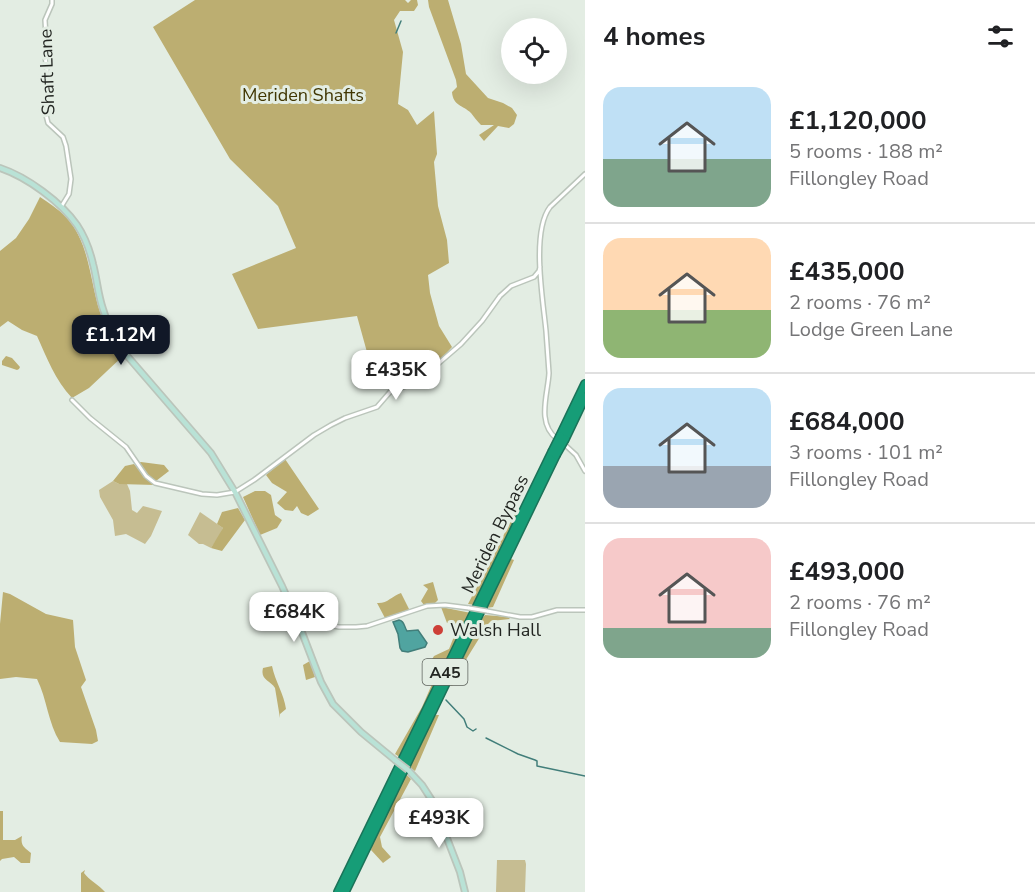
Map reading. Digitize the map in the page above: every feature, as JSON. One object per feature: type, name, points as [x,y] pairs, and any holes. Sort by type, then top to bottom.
[{"type":"highway","name":"Meriden Bypass","points":[[345,892],[554,454],[585,384]]},
{"type":"highway","name":"Meriden Bypass","points":[[562,437],[585,397]]},
{"type":"highway","name":"Meriden Bypass","points":[[338,892],[554,454]]},
{"type":"main road","points":[[0,168],[37,187],[61,207],[78,227],[93,263],[106,319],[123,351],[211,453],[235,492],[298,622],[321,682],[333,704],[343,716],[408,770],[422,785],[435,807],[460,872],[465,892]]},
{"type":"street","name":"Shaft Lane","points":[[52,0],[45,20],[44,48],[47,71],[45,111],[48,123],[63,137],[66,146],[71,180],[69,194],[61,207]]},
{"type":"street","points":[[585,174],[547,211],[542,229],[540,267],[549,373],[544,413],[552,436],[576,455],[585,471]]},
{"type":"street","points":[[72,400],[126,447],[146,476],[155,483],[202,494],[217,495],[235,492],[314,435],[331,425],[377,407],[390,392],[417,382],[461,344],[500,296],[511,286],[534,277],[540,267]]},
{"type":"street","points":[[534,277],[541,281]]},
{"type":"street","points":[[298,622],[305,621],[339,627],[367,626],[427,606],[445,605],[520,617],[532,617],[557,610],[585,610]]},
{"type":"shaded area","points":[[113,481],[127,484],[132,510],[137,513],[143,506],[162,511],[145,544],[126,534],[115,536],[113,520],[100,497],[99,490]]},
{"type":"shaded area","points":[[200,512],[223,528],[211,548],[199,544],[188,535]]},
{"type":"shaded area","points":[[497,860],[525,860],[525,892],[496,892]]},
{"type":"green space","name":"Meriden Shafts","points":[[195,0],[405,0],[408,3],[411,0],[417,0],[418,5],[414,11],[400,11],[394,20],[403,52],[398,104],[408,110],[417,125],[434,111],[437,154],[434,162],[438,206],[447,240],[449,263],[428,275],[430,293],[439,326],[452,347],[418,377],[413,369],[396,373],[390,365],[377,372],[374,364],[370,363],[357,316],[258,329],[232,274],[296,248],[278,206],[230,159],[153,27]]},
{"type":"green space","points":[[428,0],[448,0],[461,44],[466,74],[488,98],[512,108],[517,115],[514,124],[509,128],[498,126],[484,141],[479,135],[494,125],[481,125],[471,113],[454,100],[452,92],[457,87],[456,80]]},
{"type":"green space","points":[[40,197],[66,217],[81,240],[98,307],[123,356],[89,388],[72,398],[56,376],[37,336],[8,321],[0,327],[0,251],[16,238]]},
{"type":"green space","points":[[6,356],[12,358],[20,367],[19,369],[2,365]]},
{"type":"green space","points":[[285,459],[319,509],[308,516],[301,513],[297,506],[293,511],[285,510],[277,503],[287,492],[272,483],[266,475]]},
{"type":"green space","points":[[137,463],[164,465],[169,471],[156,481]]},
{"type":"green space","points":[[134,464],[155,485],[119,484],[113,481],[125,466]]},
{"type":"green space","points":[[255,491],[265,491],[271,495],[275,515],[282,520],[277,528],[260,535],[243,497]]},
{"type":"green space","points":[[238,508],[245,520],[222,551],[211,548],[223,528],[217,524],[222,512]]},
{"type":"green space","points":[[516,511],[519,511],[519,515],[475,605],[468,604]]},
{"type":"green space","points":[[511,559],[514,560],[493,607],[486,608]]},
{"type":"green space","points":[[433,582],[438,600],[433,605],[424,605],[421,601],[428,589],[423,585]]},
{"type":"green space","points":[[3,592],[46,614],[73,620],[75,647],[86,680],[81,687],[98,741],[92,744],[60,742],[37,679],[16,677],[0,679],[0,624]]},
{"type":"green space","points":[[401,593],[410,611],[385,618],[377,603]]},
{"type":"green space","points":[[441,607],[471,613],[401,758],[395,754],[422,707],[439,668],[434,669],[431,661],[434,656],[449,649],[459,624],[447,623]]},
{"type":"green space","points":[[485,615],[510,619],[491,621],[488,624],[452,686],[480,621]]},
{"type":"green space","points":[[310,661],[315,677],[306,680],[303,665]]},
{"type":"green space","points":[[272,666],[286,709],[280,714],[280,718],[275,688],[266,680],[262,672],[263,668]]},
{"type":"green space","points":[[436,715],[439,715],[415,771],[409,767]]},
{"type":"green space","points":[[405,773],[411,779],[380,837],[382,847],[391,857],[383,863],[371,850],[373,841]]},
{"type":"green space","points":[[0,811],[3,811],[3,840],[15,840],[22,836],[22,844],[31,853],[30,863],[21,863],[14,857],[0,861]]},
{"type":"green space","points":[[85,870],[86,876],[105,892],[81,892],[81,873]]},
{"type":"water","points":[[399,620],[407,631],[418,630],[427,643],[425,647],[408,652],[402,651],[393,622]]},
{"type":"waterway","points":[[396,33],[401,21]]},
{"type":"waterway","points":[[427,673],[432,680]]},
{"type":"waterway","points":[[446,700],[464,719],[467,727],[473,731],[476,729]]},
{"type":"waterway","points":[[486,738],[537,761],[537,766],[585,776]]},
{"type":"place","name":"Walsh Hall","points":[[438,630]]}]
